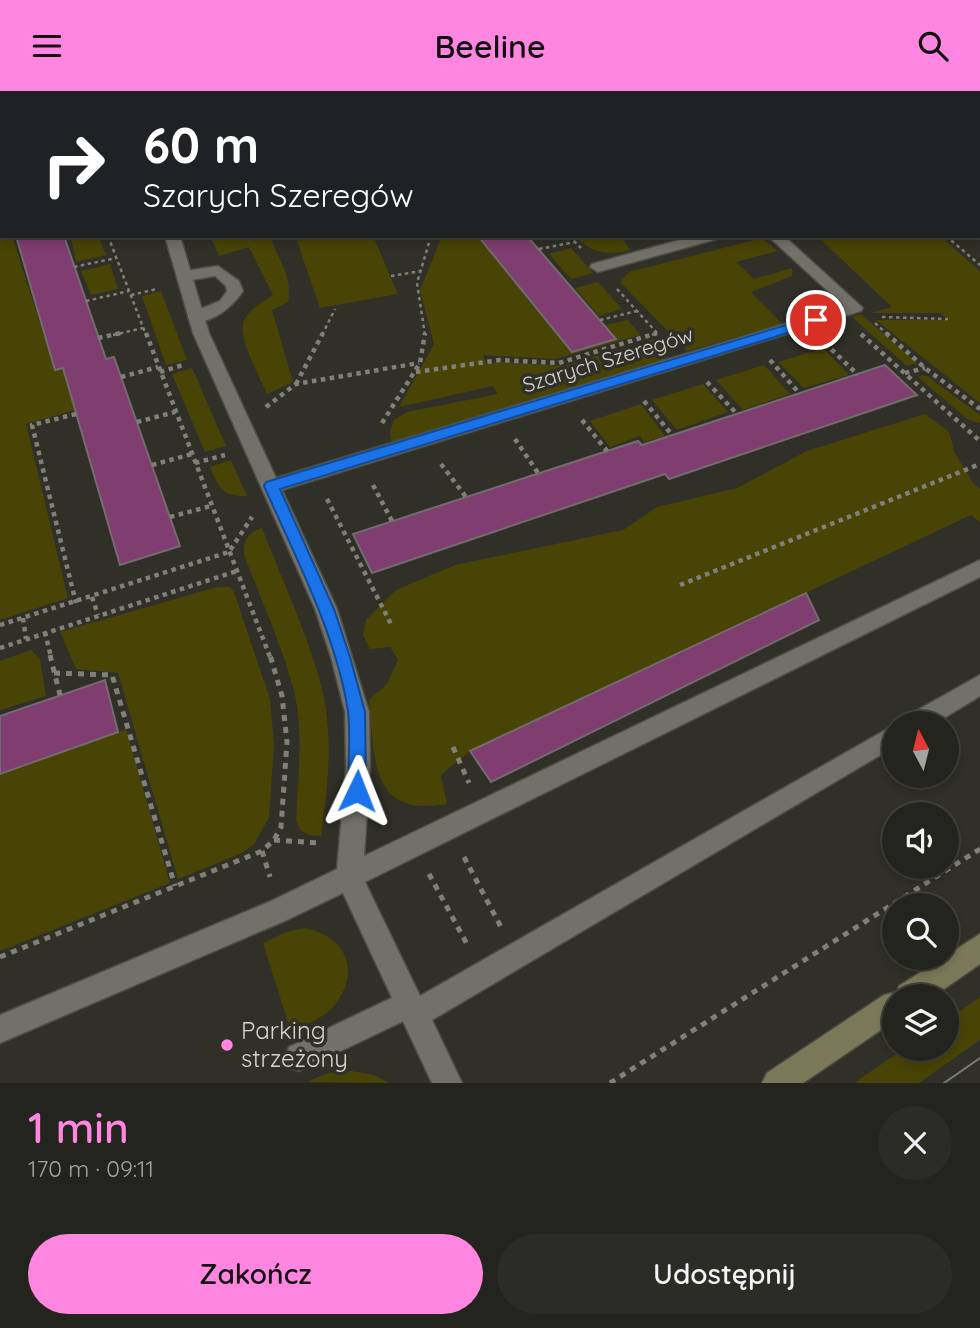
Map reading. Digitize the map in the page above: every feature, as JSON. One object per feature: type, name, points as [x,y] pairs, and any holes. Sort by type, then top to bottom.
[{"type":"street","points":[[174,238],[201,333],[326,609],[357,712],[358,768],[349,877],[447,1083]]},
{"type":"street","points":[[598,267],[705,238]]},
{"type":"street","points":[[777,238],[855,308],[838,314]]},
{"type":"street","points":[[185,276],[218,271],[233,284],[235,291],[226,304],[197,317]]},
{"type":"street","name":"Szarych Szeregów","points":[[272,486],[838,314]]},
{"type":"street","points":[[0,1029],[260,919],[980,568]]},
{"type":"street","points":[[936,711],[980,685]]},
{"type":"street","points":[[299,1057],[411,1010],[484,974],[882,742]]},
{"type":"street","points":[[927,984],[980,948]]},
{"type":"street","points":[[777,1083],[882,1013]]},
{"type":"path","points":[[0,957],[262,851],[274,840],[281,827],[287,742],[282,696],[266,643],[109,238]]},
{"type":"path","points":[[392,521],[371,482],[388,476],[378,455],[376,440],[385,412],[420,363],[426,332],[417,283],[430,238]]},
{"type":"path","points":[[571,238],[682,361],[703,378],[737,414]]},
{"type":"path","points":[[948,238],[980,265]]},
{"type":"path","points":[[539,249],[575,242]]},
{"type":"path","points":[[74,267],[116,258]]},
{"type":"path","points":[[391,276],[421,270]]},
{"type":"path","points":[[86,301],[129,291]]},
{"type":"path","points":[[244,425],[296,384],[335,309]]},
{"type":"path","points":[[600,320],[637,310]]},
{"type":"path","points":[[838,314],[980,441]]},
{"type":"path","points":[[948,319],[868,317],[925,368],[980,409]]},
{"type":"path","points":[[98,338],[143,328]]},
{"type":"path","points":[[416,372],[500,360],[559,363],[657,333]]},
{"type":"path","points":[[751,340],[800,394]]},
{"type":"path","points":[[822,340],[858,375]]},
{"type":"path","points":[[296,384],[420,363]]},
{"type":"path","points":[[121,377],[159,367]]},
{"type":"path","points":[[904,373],[925,368]]},
{"type":"path","points":[[641,397],[672,435]]},
{"type":"path","points":[[137,422],[176,412]]},
{"type":"path","points":[[76,414],[32,425],[76,603]]},
{"type":"path","points":[[504,416],[514,437],[538,473]]},
{"type":"path","points":[[579,417],[607,451]]},
{"type":"path","points":[[425,441],[466,497]]},
{"type":"path","points":[[152,465],[192,454]]},
{"type":"path","points":[[680,585],[980,464]]},
{"type":"path","points":[[282,509],[326,495],[392,626]]},
{"type":"path","points":[[170,517],[211,506]]},
{"type":"path","points":[[0,625],[76,603],[229,552]]},
{"type":"path","points":[[0,648],[237,571]]},
{"type":"path","points":[[92,597],[98,615]]},
{"type":"path","points":[[23,618],[26,639]]},
{"type":"path","points":[[46,632],[60,695]]},
{"type":"path","points":[[54,673],[112,675],[175,886]]},
{"type":"path","points":[[449,828],[516,955]]},
{"type":"path","points":[[274,840],[353,845]]},
{"type":"path","points":[[413,845],[484,974]]},
{"type":"path","points":[[610,1083],[980,849]]},
{"type":"shaded area","points":[[0,238],[13,238],[55,370],[63,368],[75,410],[26,424],[68,598],[0,620]]},
{"type":"shaded area","points":[[71,238],[99,238],[106,255],[76,262]]},
{"type":"shaded area","points":[[211,238],[271,238],[288,284],[288,302],[272,310],[293,382],[267,394],[250,357],[244,337],[244,321],[249,313],[273,295],[249,247],[219,256]]},
{"type":"shaded area","points":[[311,238],[374,238],[398,294],[320,308],[297,241]]},
{"type":"shaded area","points":[[441,238],[480,238],[572,352],[616,339],[605,325],[628,320],[640,335],[555,359],[483,355],[486,364],[500,362],[564,366],[653,339],[668,353],[668,360],[391,442],[390,432],[394,420],[407,412],[498,394],[493,386],[399,407],[434,344],[420,290]]},
{"type":"shaded area","points":[[578,238],[621,238],[630,250],[601,252]]},
{"type":"shaded area","points":[[762,238],[777,251],[736,262],[754,279],[792,268],[792,276],[751,292],[782,324],[687,351],[620,282],[629,272]]},
{"type":"shaded area","points":[[819,238],[942,238],[980,271],[980,403],[876,320],[949,320],[940,313],[871,313],[892,307]]},
{"type":"shaded area","points":[[571,248],[593,273],[571,279],[549,254]]},
{"type":"shaded area","points":[[110,264],[118,289],[91,295],[81,271]]},
{"type":"shaded area","points":[[598,282],[622,309],[599,316],[575,288]]},
{"type":"shaded area","points":[[161,291],[187,360],[166,365],[142,296]]},
{"type":"shaded area","points":[[861,314],[917,363],[907,366],[852,317]]},
{"type":"shaded area","points":[[823,348],[849,375],[804,388],[778,362]]},
{"type":"shaded area","points":[[764,365],[790,394],[743,410],[716,380]]},
{"type":"shaded area","points":[[192,368],[226,446],[205,452],[172,374]]},
{"type":"shaded area","points":[[920,375],[927,376],[980,415],[980,423],[967,419],[919,378]]},
{"type":"shaded area","points":[[703,384],[728,412],[677,430],[652,400]]},
{"type":"shaded area","points":[[641,404],[665,436],[644,442],[640,436],[610,447],[590,421]]},
{"type":"shaded area","points":[[925,414],[949,432],[955,453],[973,483],[980,489],[980,522],[971,515],[470,751],[441,775],[447,804],[422,806],[403,802],[390,793],[381,779],[376,762],[369,700],[387,684],[398,660],[390,647],[370,649],[363,635],[366,620],[396,590],[455,565],[623,530],[657,507],[737,488],[807,451]]},
{"type":"shaded area","points":[[231,460],[247,496],[227,493],[219,485],[210,467]]},
{"type":"shaded area","points":[[262,528],[309,645],[325,704],[329,741],[321,836],[309,835],[300,830],[296,820],[300,739],[294,691],[244,555],[247,537]]},
{"type":"shaded area","points":[[217,587],[230,587],[234,592],[270,699],[274,744],[269,818],[254,844],[242,853],[178,879],[118,673],[76,669],[60,632]]},
{"type":"shaded area","points":[[31,650],[40,659],[46,696],[0,710],[0,661]]},
{"type":"shaded area","points":[[126,729],[170,883],[0,951],[0,775]]},
{"type":"shaded area","points":[[304,928],[319,932],[340,947],[346,957],[347,981],[342,994],[329,1011],[291,1032],[263,943],[286,932]]},
{"type":"shaded area","points":[[980,997],[980,1040],[959,1055],[959,1012]]},
{"type":"shaded area","points":[[886,1061],[950,1061],[919,1083],[854,1083]]},
{"type":"shaded area","points":[[351,1071],[374,1075],[389,1083],[307,1082],[328,1073]]},
{"type":"building","points":[[17,238],[65,238],[106,359],[114,357],[180,546],[120,565],[63,368],[55,370]]},
{"type":"building","points":[[480,238],[529,238],[616,339],[572,352]]},
{"type":"building","points":[[885,365],[917,395],[669,479],[665,474],[372,573],[353,534],[638,441],[642,445]]},
{"type":"building","points":[[806,593],[819,620],[491,782],[470,751]]},
{"type":"building","points":[[105,680],[118,732],[0,774],[0,716]]},
{"type":"tram line","points":[[944,1083],[980,1058]]},
{"type":"place","name":"Parking strzeżony","points":[[227,1045]]},
{"type":"route","points":[[357,791],[357,712],[342,657],[326,609],[272,486],[816,320]]}]
